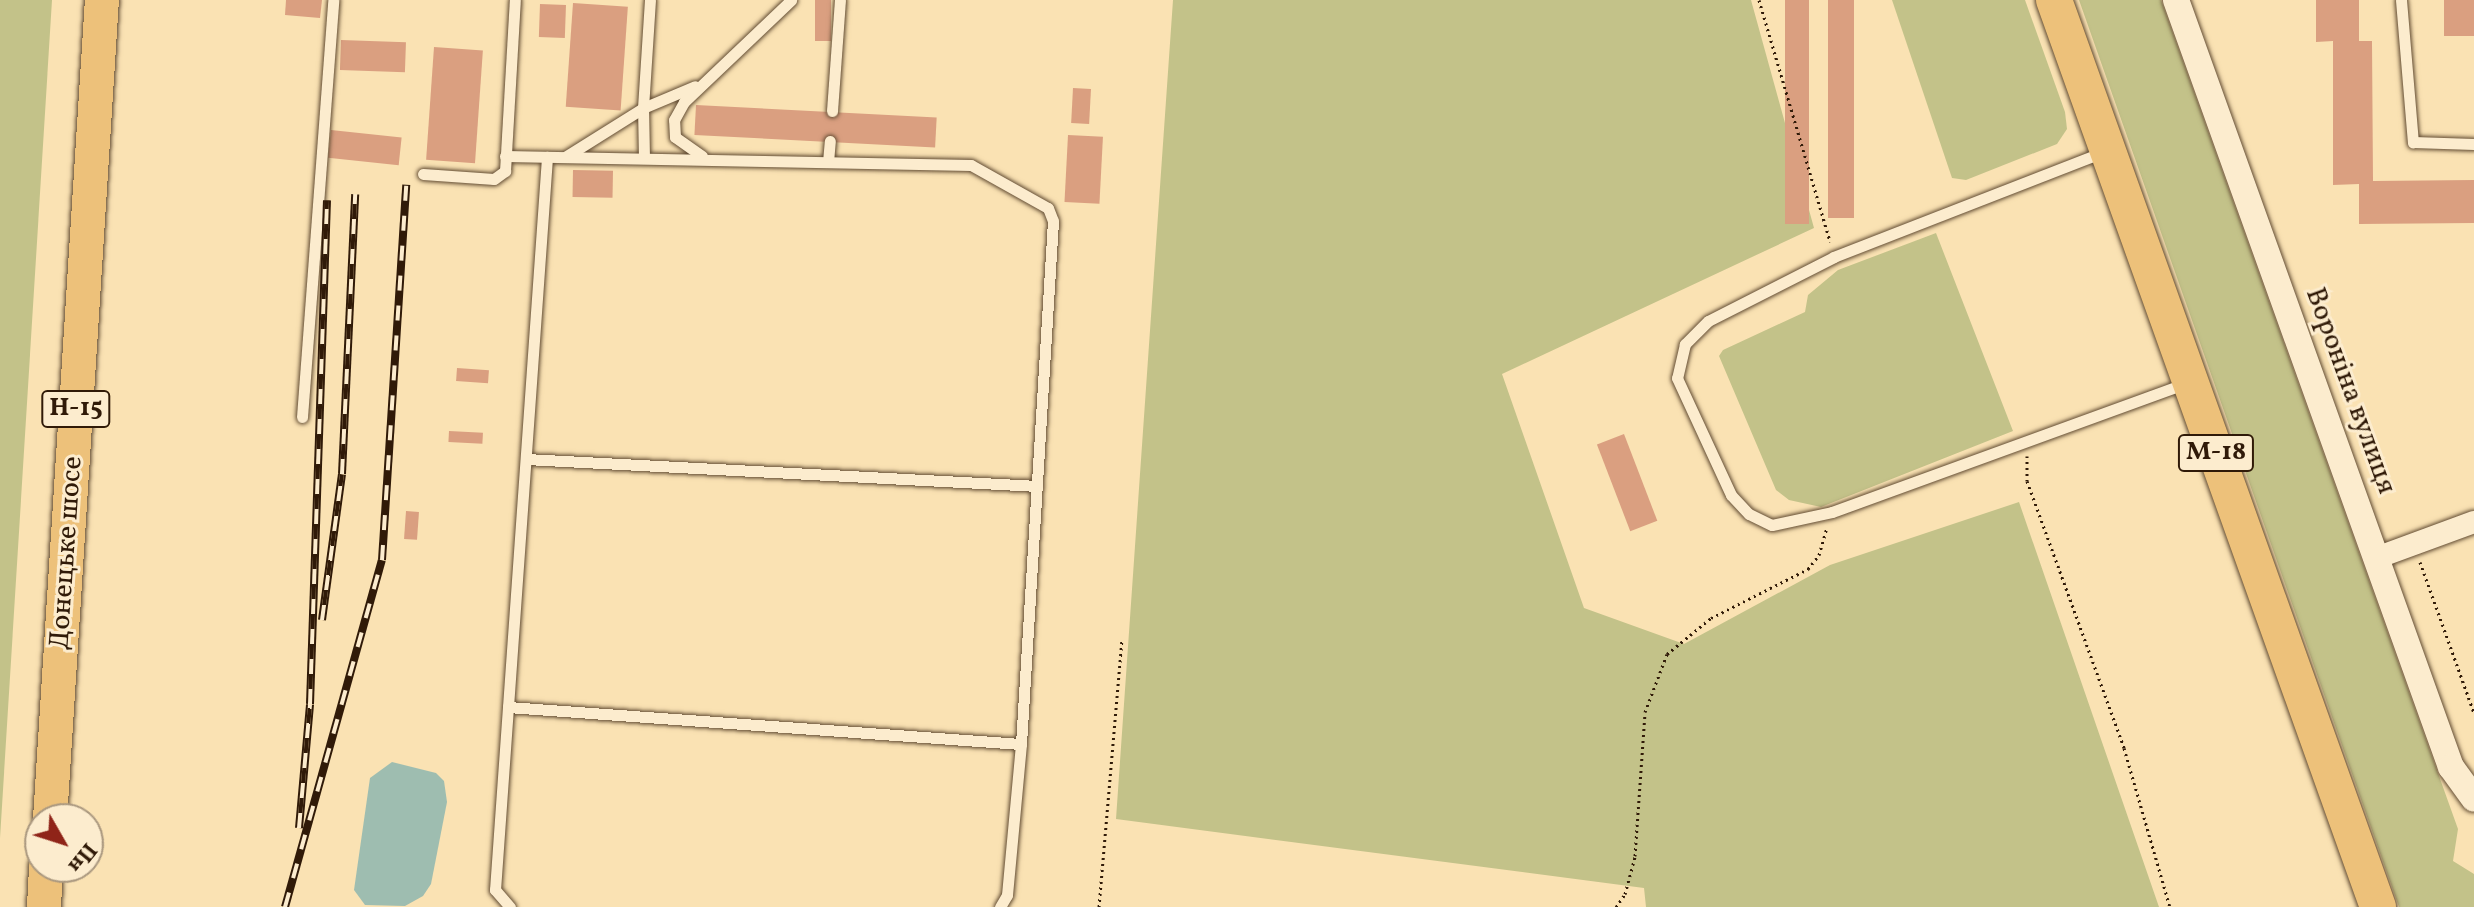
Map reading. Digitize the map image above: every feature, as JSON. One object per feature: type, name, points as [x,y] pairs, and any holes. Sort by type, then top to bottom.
[{"type":"highway","name":"М-18","points":[[2054,0],[2378,907]]},
{"type":"main road","name":"Донецьке шосе","points":[[51,803],[102,0]]},
{"type":"main road","points":[[44,907],[45,883]]},
{"type":"street","name":"Вороніна вулиця","points":[[2176,0],[2451,767],[2474,799]]},
{"type":"street","points":[[2376,558],[2415,547],[2474,522]]},
{"type":"lane","points":[[302,417],[333,0]]},
{"type":"lane","points":[[423,174],[494,179],[505,171],[515,0]]},
{"type":"lane","points":[[644,158],[643,108],[650,0]]},
{"type":"lane","points":[[706,158],[686,150],[675,137],[674,120],[699,84],[791,0]]},
{"type":"lane","points":[[832,111],[840,0]]},
{"type":"lane","points":[[2401,0],[2413,142],[2474,144]]},
{"type":"lane","points":[[565,157],[643,108],[699,84]]},
{"type":"lane","points":[[828,162],[830,141]]},
{"type":"lane","points":[[2107,150],[1834,257],[1708,321],[1685,344],[1677,378],[1731,495],[1749,514],[1772,525],[1832,512],[2190,382]]},
{"type":"lane","points":[[505,156],[971,165],[1048,208],[1053,221],[1021,744],[1007,895],[1000,907]]},
{"type":"lane","points":[[510,907],[495,890],[547,157]]},
{"type":"lane","points":[[526,459],[1037,486]]},
{"type":"lane","points":[[508,707],[1021,744]]},
{"type":"path","points":[[1759,0],[1834,257]]},
{"type":"path","points":[[2026,441],[2027,481],[2124,748],[2170,907]]},
{"type":"path","points":[[1616,907],[1625,894],[1635,856],[1645,712],[1667,654],[1711,618],[1808,569],[1819,555],[1832,512]]},
{"type":"path","points":[[2415,547],[2474,713]]},
{"type":"path","points":[[1099,907],[1122,641]]},
{"type":"shaded area","points":[[0,0],[52,0],[0,838]]},
{"type":"shaded area","points":[[1173,0],[1751,0],[1814,228],[1502,374],[1584,608],[1684,644],[1830,565],[2019,502],[2159,907],[1646,907],[1644,888],[1116,819]]},
{"type":"shaded area","points":[[1892,0],[2025,0],[2065,112],[2067,129],[2057,144],[1966,180],[1952,178]]},
{"type":"shaded area","points":[[2079,0],[2161,0],[2458,829],[2453,861],[2474,874],[2474,907],[2399,907]]},
{"type":"shaded area","points":[[1936,233],[2013,431],[1821,507],[1789,500],[1776,490],[1719,356],[1723,350],[1805,312],[1808,295],[1838,270]]},
{"type":"shaded area","points":[[392,762],[436,773],[444,781],[447,802],[431,884],[423,896],[405,906],[365,905],[354,890],[370,778]]},
{"type":"building","points":[[286,0],[322,0],[320,18],[285,15]]},
{"type":"building","points":[[815,0],[831,0],[831,41],[815,41]]},
{"type":"building","points":[[1785,0],[1809,0],[1809,224],[1785,224]]},
{"type":"building","points":[[1828,0],[1854,0],[1854,218],[1828,218]]},
{"type":"building","points":[[2316,0],[2359,0],[2359,41],[2372,41],[2373,181],[2474,180],[2474,223],[2359,224],[2359,184],[2333,185],[2333,41],[2316,42]]},
{"type":"building","points":[[2444,0],[2474,0],[2474,36],[2444,36]]},
{"type":"building","points":[[573,3],[628,7],[621,111],[566,107]]},
{"type":"building","points":[[540,4],[566,5],[565,38],[539,37]]},
{"type":"building","points":[[341,40],[406,42],[405,72],[340,70]]},
{"type":"building","points":[[434,47],[483,50],[475,163],[426,160]]},
{"type":"building","points":[[1073,88],[1091,89],[1089,124],[1071,123]]},
{"type":"building","points":[[696,105],[937,118],[935,148],[694,135]]},
{"type":"building","points":[[331,130],[402,137],[399,165],[328,158]]},
{"type":"building","points":[[1068,135],[1103,137],[1099,204],[1064,202]]},
{"type":"building","points":[[573,170],[613,171],[613,198],[573,197]]},
{"type":"building","points":[[457,368],[489,370],[488,383],[456,381]]},
{"type":"building","points":[[449,431],[483,433],[482,444],[448,442]]},
{"type":"building","points":[[1624,434],[1657,521],[1630,531],[1597,444]]},
{"type":"building","points":[[406,511],[419,512],[417,540],[404,539]]},
{"type":"railway","points":[[285,907],[382,560],[406,185]]},
{"type":"railway","points":[[322,620],[342,474],[355,194]]},
{"type":"railway","points":[[299,828],[310,704],[327,200]]}]
